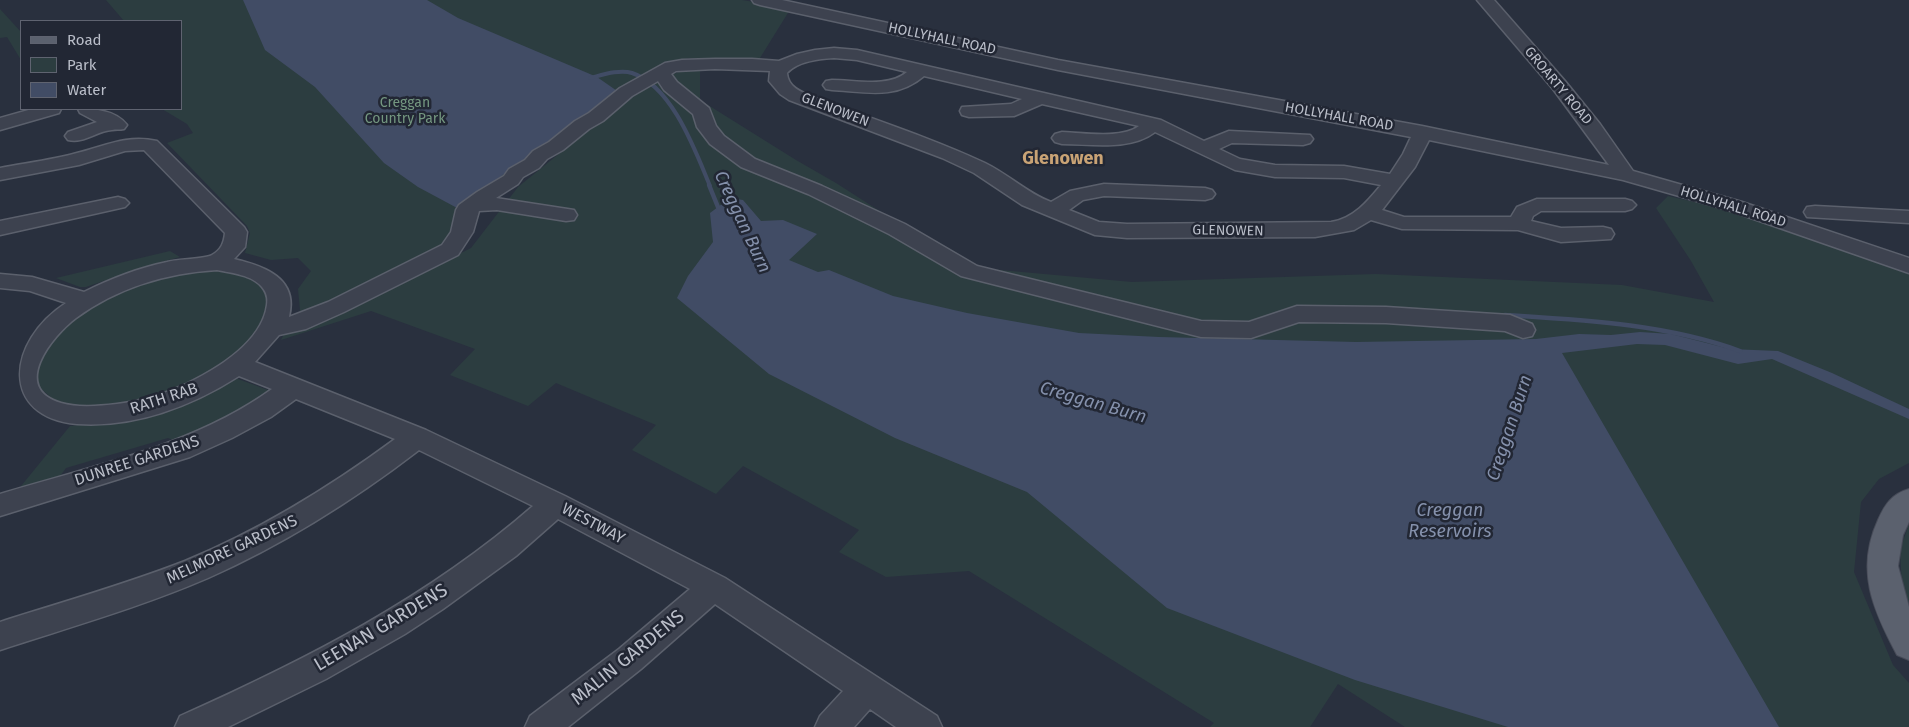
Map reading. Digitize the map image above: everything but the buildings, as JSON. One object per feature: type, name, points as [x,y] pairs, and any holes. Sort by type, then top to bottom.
[{"type":"main road","points":[[1909,501],[1898,511],[1887,535],[1882,566],[1894,616],[1909,644]]},
{"type":"street","name":"HOLLYHALL ROAD","points":[[760,0],[1058,65],[1422,132],[1626,175],[1735,206],[1909,266]]},
{"type":"street","name":"GROARTY ROAD","points":[[1484,0],[1559,85],[1593,128],[1626,175]]},
{"type":"street","points":[[272,328],[298,324],[450,250],[462,232],[467,210],[484,196],[511,180],[516,173],[532,164],[540,155],[556,146],[582,124],[596,117],[626,92],[671,67],[682,65],[752,64],[783,67],[807,56],[835,53],[857,55],[1154,124],[1235,164],[1307,172],[1344,172],[1395,181]]},
{"type":"street","name":"GLENOWEN","points":[[783,67],[778,74],[779,82],[786,90],[806,101],[949,154],[981,169],[1030,201],[1095,228],[1126,231],[1273,232],[1331,229],[1356,222],[1376,204],[1395,181],[1421,141],[1422,132]]},
{"type":"street","points":[[832,85],[891,86],[906,82],[920,70]]},
{"type":"street","points":[[652,77],[670,86],[702,112],[716,140],[748,163],[815,190],[897,229],[969,271],[1201,329],[1251,330],[1297,314],[1386,316],[1510,323],[1523,330]]},
{"type":"street","points":[[969,111],[1014,110],[1038,98]]},
{"type":"street","points":[[0,124],[49,110]]},
{"type":"street","points":[[74,136],[115,124],[89,110]]},
{"type":"street","points":[[1062,138],[1121,139],[1138,136],[1154,124]]},
{"type":"street","points":[[1204,148],[1228,137],[1303,139]]},
{"type":"street","points":[[0,174],[81,159],[128,144],[141,142],[150,144],[236,232],[234,247],[217,263]]},
{"type":"street","points":[[1052,211],[1077,195],[1104,190],[1205,194]]},
{"type":"street","points":[[0,228],[118,203]]},
{"type":"street","points":[[475,205],[497,204],[566,215]]},
{"type":"street","points":[[1518,224],[1525,212],[1537,204],[1625,205]]},
{"type":"street","points":[[1367,212],[1402,223],[1518,224],[1561,235],[1603,234]]},
{"type":"street","points":[[1815,212],[1909,217]]},
{"type":"street","points":[[1845,243],[1841,224],[1850,214]]},
{"type":"street","name":"RATH RAB","points":[[217,263],[259,272],[272,282],[279,295],[279,311],[272,328],[258,347],[237,365],[209,383],[177,398],[143,409],[109,415],[78,415],[52,410],[34,400],[25,385],[24,370],[31,351],[44,333],[63,316],[86,301],[111,288],[157,272],[192,264],[217,263]]},
{"type":"street","points":[[0,281],[32,284],[86,301]]},
{"type":"street","name":"WESTWAY","points":[[237,365],[417,437],[555,504],[714,587],[925,727]]},
{"type":"street","name":"DUNREE GARDENS","points":[[0,505],[180,450],[223,431],[262,410],[292,388]]},
{"type":"street","name":"MELMORE GARDENS","points":[[0,636],[162,583],[217,561],[315,509],[368,475],[417,437]]},
{"type":"street","name":"LEENAN GARDENS","points":[[192,727],[262,696],[394,624],[453,586],[507,546],[555,504]]},
{"type":"street","name":"MALIN GARDENS","points":[[542,727],[630,659],[714,587]]},
{"type":"street","points":[[832,727],[868,688]]},
{"type":"green space","name":"Creggan Country Park","points":[[106,0],[742,0],[791,8],[760,58],[703,60],[689,58],[676,61],[557,137],[459,209],[449,245],[295,322],[300,310],[298,289],[311,271],[298,258],[271,260],[245,253],[250,233],[247,226],[167,143],[193,133],[187,124],[164,110],[182,110],[182,20],[123,20]]},
{"type":"green space","points":[[0,9],[20,31],[20,58],[7,37],[0,38]]},
{"type":"green space","points":[[700,69],[700,100],[836,183],[967,267],[1132,282],[1376,274],[1622,285],[1714,302],[1691,261],[1656,208],[1668,196],[1725,209],[1909,272],[1909,463],[1879,479],[1861,502],[1854,572],[1893,665],[1909,683],[1909,727],[1405,727],[1338,684],[1310,727],[1210,727],[1214,723],[969,571],[886,577],[839,552],[859,530],[743,466],[716,494],[632,450],[656,425],[556,383],[528,406],[450,375],[475,349],[371,311],[281,340],[285,332],[370,299],[471,248],[518,187],[645,84],[685,70]]},
{"type":"green space","points":[[170,251],[180,257],[86,287],[80,287],[56,278]]},
{"type":"green space","points":[[204,268],[233,271],[255,280],[268,294],[269,313],[258,336],[235,359],[162,397],[121,407],[84,408],[55,401],[38,386],[35,366],[67,320],[132,283]]},
{"type":"green space","points":[[238,379],[268,390],[269,394],[250,409],[178,442],[168,438],[66,468],[58,479],[17,491],[70,426],[126,420],[224,382]]},
{"type":"green space","points":[[1909,524],[1909,607],[1902,588],[1900,550]]},
{"type":"water","points":[[243,0],[427,0],[458,18],[597,77],[620,93],[504,174],[459,209],[418,187],[384,163],[315,87],[265,50]]},
{"type":"water","name":"Creggan Reservoirs","points":[[730,198],[743,200],[761,221],[783,220],[817,234],[789,260],[818,272],[829,270],[893,296],[967,313],[1079,333],[1159,337],[1356,342],[1536,339],[1579,334],[1611,335],[1640,332],[1671,334],[1730,349],[1778,351],[1832,373],[1909,409],[1909,419],[1772,359],[1738,364],[1665,345],[1637,344],[1562,353],[1779,727],[1508,727],[1355,680],[1167,608],[1027,492],[895,438],[769,374],[677,298],[688,276],[713,242],[710,213]]},
{"type":"waterway","name":"Creggan Burn","points":[[590,78],[611,73],[627,72],[646,80],[659,91],[680,121],[710,186]]},
{"type":"waterway","name":"Creggan Burn","points":[[709,185],[720,212]]},
{"type":"waterway","points":[[1505,315],[1594,321],[1654,329],[1712,342],[1740,351]]},
{"type":"district","name":"Glenowen","points":[[1063,159]]}]
